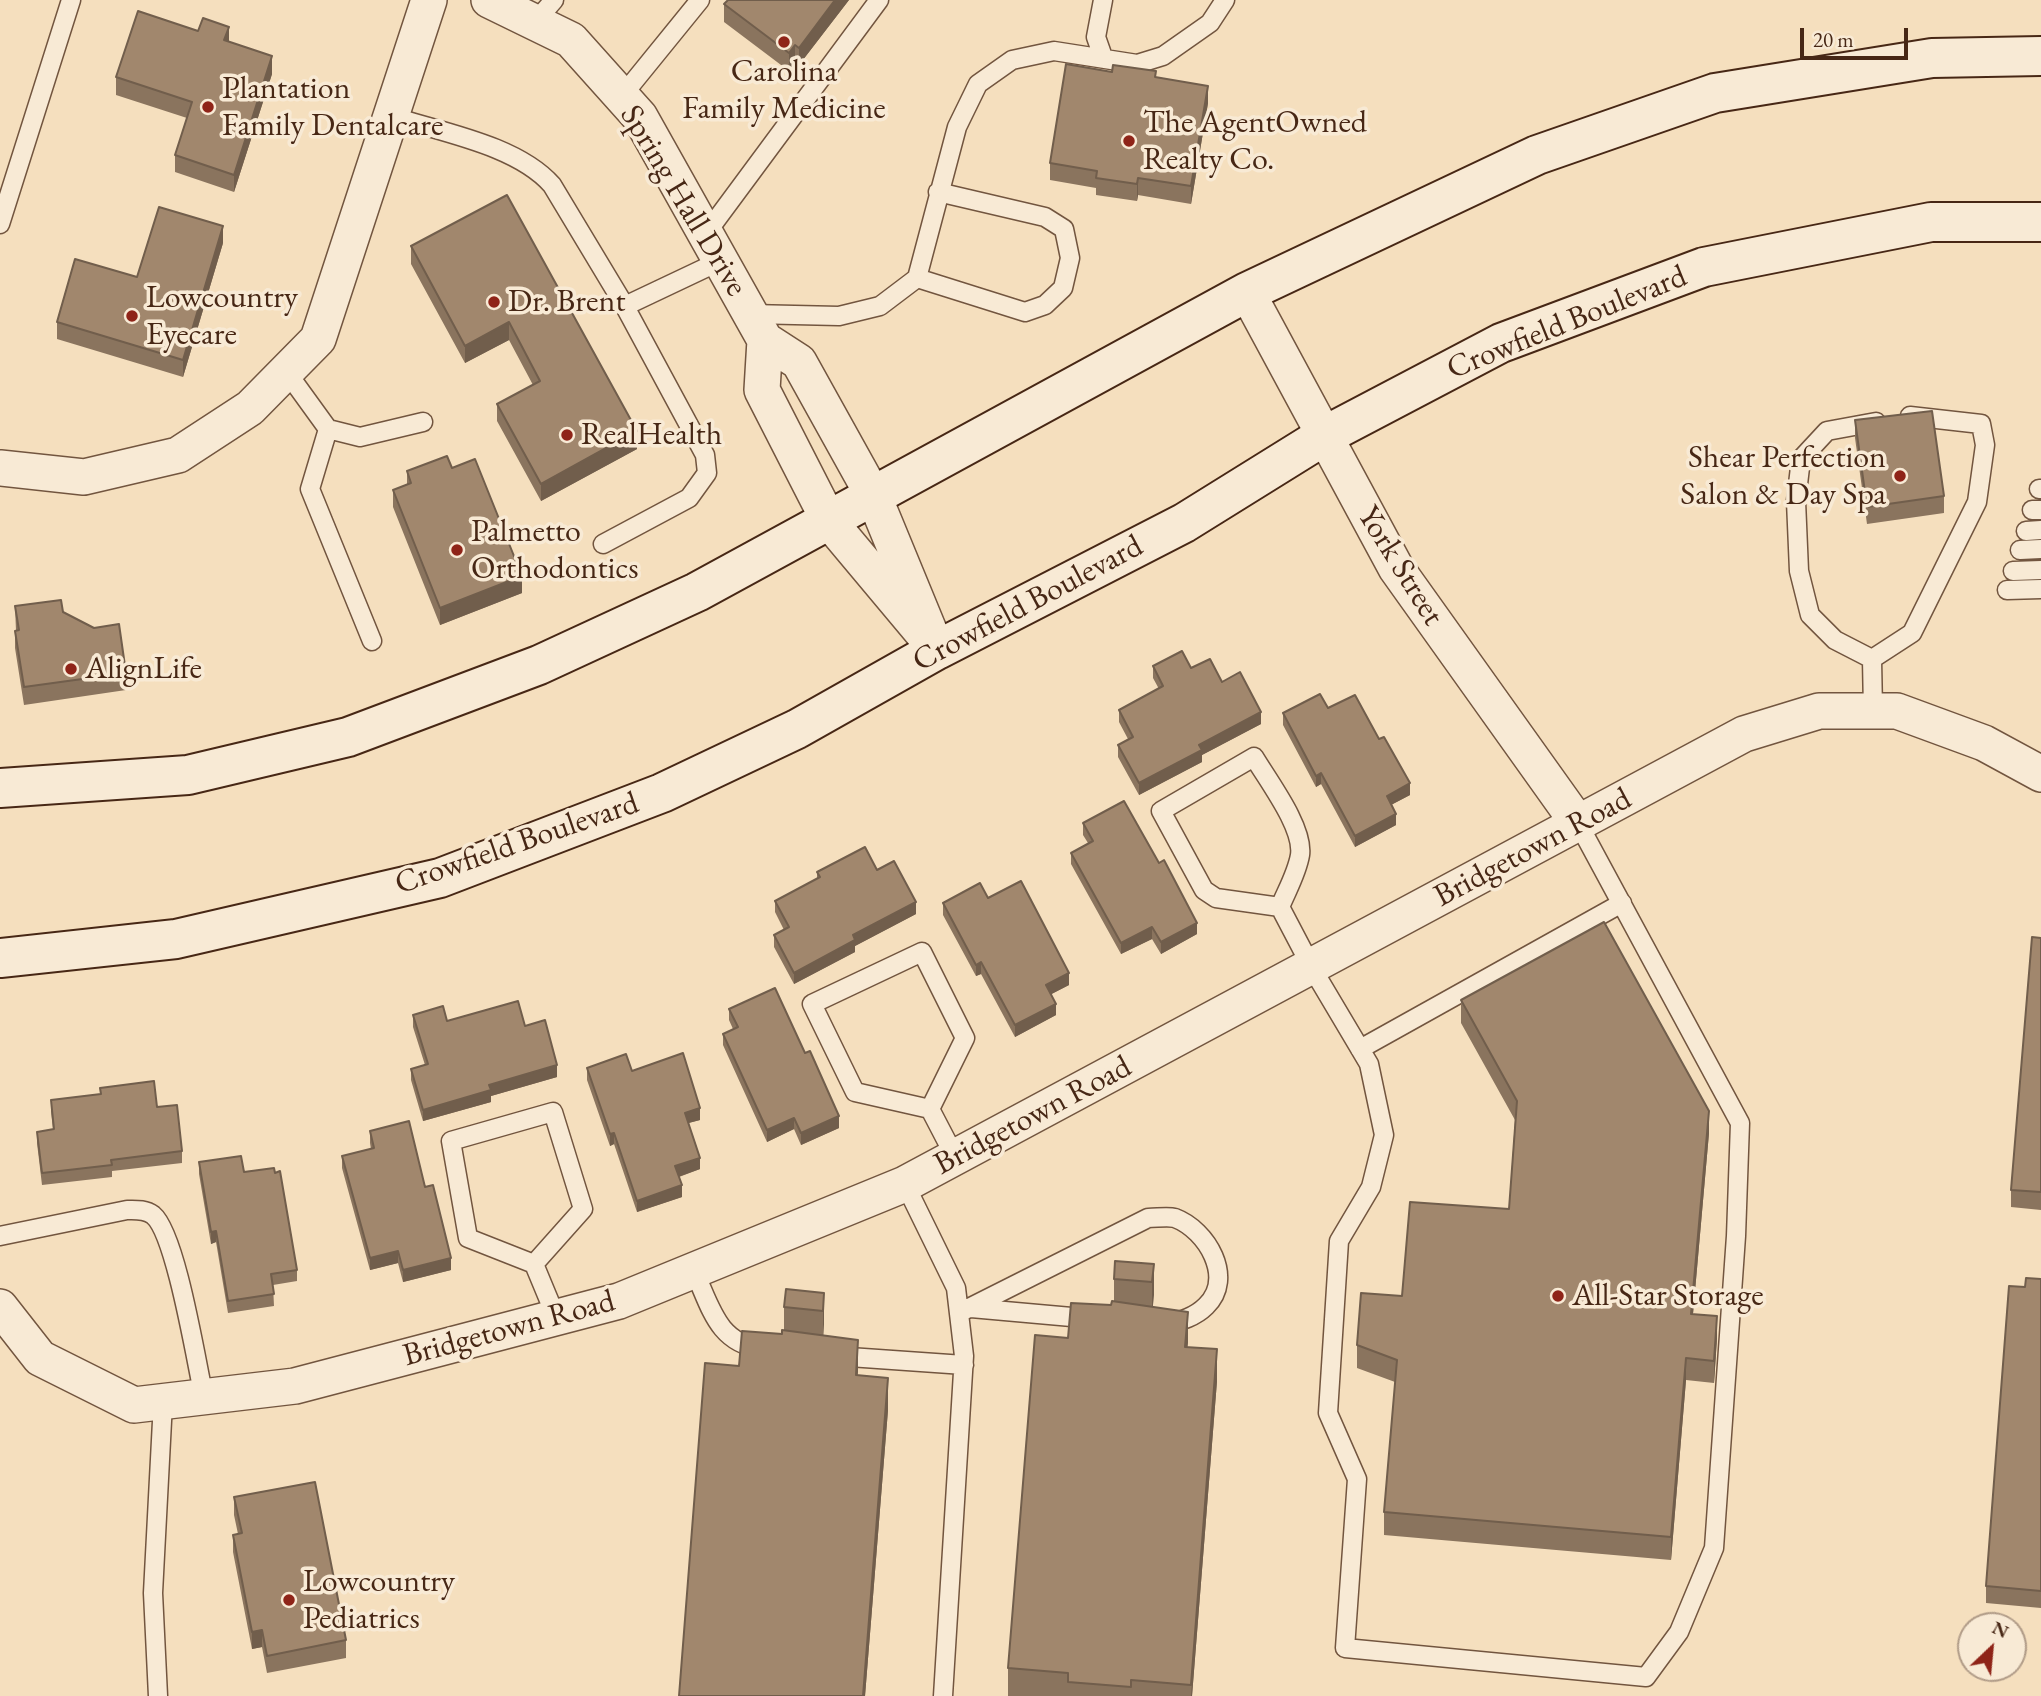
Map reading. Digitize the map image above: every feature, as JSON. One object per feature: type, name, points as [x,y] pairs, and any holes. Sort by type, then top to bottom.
[{"type":"main road","points":[[0,788],[188,775],[348,737],[539,665],[697,592],[1248,292],[1538,155],[1715,93],[1932,58],[2041,56]]},
{"type":"main road","name":"Crowfield Boulevard","points":[[0,958],[176,939],[440,878],[662,793],[797,729],[937,650],[1184,523],[1324,436],[1501,343],[1704,267],[1931,222],[2041,222]]},
{"type":"street","points":[[0,468],[85,477],[178,455],[250,408],[318,339],[429,0]]},
{"type":"street","name":"Spring Hall Drive","points":[[489,0],[545,11],[640,117],[758,327],[799,362],[874,497],[937,650]]},
{"type":"street","name":"York Street","points":[[1248,292],[1396,568],[1578,823]]},
{"type":"street","points":[[758,327],[762,390],[829,521],[937,650]]},
{"type":"street","name":"Bridgetown Road","points":[[0,1307],[40,1359],[134,1405],[295,1386],[619,1301],[905,1184],[1744,734],[1819,711],[1897,711],[1983,743],[2041,774]]},
{"type":"lane","points":[[0,224],[71,0]]},
{"type":"lane","points":[[622,96],[700,0]]},
{"type":"lane","points":[[625,306],[713,248],[878,0]]},
{"type":"lane","points":[[1103,0],[1096,37],[1103,57]]},
{"type":"lane","points":[[758,327],[839,316],[880,306],[917,278],[957,127],[978,84],[1012,60],[1054,51],[1137,64],[1163,56],[1210,23],[1225,0]]},
{"type":"lane","points":[[390,117],[516,157],[540,171],[576,223],[625,306],[705,455],[707,473],[689,498],[603,544]]},
{"type":"lane","points":[[917,278],[1025,312],[1045,305],[1063,288],[1070,258],[1064,229],[1045,217],[938,192]]},
{"type":"lane","points":[[286,371],[328,429],[360,437],[423,422]]},
{"type":"lane","points":[[1918,415],[1981,424],[1985,445],[1977,502],[1912,633],[1872,659],[1835,640],[1810,615],[1799,571],[1796,500],[1801,458],[1827,430],[1918,415]]},
{"type":"lane","points":[[328,429],[310,489],[372,641]]},
{"type":"lane","points":[[2020,550],[2041,549]]},
{"type":"lane","points":[[2013,571],[2041,570]]},
{"type":"lane","points":[[2007,590],[2041,589]]},
{"type":"lane","points":[[1872,659],[1873,711]]},
{"type":"lane","points":[[1254,757],[1300,836],[1296,873],[1280,907],[1216,898],[1204,890],[1161,811],[1254,757]]},
{"type":"lane","points":[[1280,907],[1368,1064],[1384,1135],[1371,1187],[1339,1241],[1328,1413],[1357,1479],[1345,1648],[1646,1677],[1679,1632],[1714,1548],[1736,1236],[1740,1123],[1578,823]]},
{"type":"lane","points":[[1360,1049],[1622,903]]},
{"type":"lane","points":[[930,1109],[965,1038],[922,952],[812,1004],[855,1092],[930,1109],[955,1157]]},
{"type":"lane","points":[[534,1264],[583,1209],[553,1112],[451,1141],[468,1238],[534,1264],[556,1317]]},
{"type":"lane","points":[[905,1184],[965,1310],[964,1365],[943,1696]]},
{"type":"lane","points":[[0,1236],[127,1210],[146,1211],[154,1216],[165,1236],[173,1261],[204,1396]]},
{"type":"lane","points":[[965,1310],[1148,1218],[1173,1217],[1192,1228],[1207,1244],[1215,1258],[1218,1283],[1208,1305],[1187,1320],[1162,1326],[1148,1324]]},
{"type":"lane","points":[[694,1271],[722,1331],[743,1347],[776,1352]]},
{"type":"lane","points":[[965,1310],[1107,1320]]},
{"type":"lane","points":[[817,1354],[964,1365]]},
{"type":"lane","points":[[158,1696],[153,1593],[163,1402]]},
{"type":"building","name":"Carolina Family Medicine","points":[[728,0],[835,0],[799,48],[795,45],[789,53],[724,4]]},
{"type":"building","name":"Plantation Family Dentalcare","points":[[138,11],[198,31],[203,18],[229,27],[224,40],[272,56],[234,175],[175,155],[192,102],[116,77]]},
{"type":"building","name":"The AgentOwned Realty Co.","points":[[1066,64],[1112,72],[1113,65],[1156,71],[1155,77],[1208,86],[1191,186],[1138,178],[1137,184],[1096,178],[1097,171],[1050,163]]},
{"type":"building","points":[[507,195],[637,431],[541,484],[497,404],[540,381],[509,322],[465,346],[411,246]]},
{"type":"building","name":"Lowcountry Eyecare","points":[[159,207],[223,226],[183,360],[57,322],[75,259],[137,277]]},
{"type":"building","points":[[1932,411],[1944,496],[1867,507],[1855,420]]},
{"type":"building","name":"Palmetto Orthodontics","points":[[447,456],[452,468],[475,459],[522,576],[440,608],[393,490],[411,483],[407,471]]},
{"type":"building","name":"AlignLife","points":[[61,600],[63,612],[94,628],[119,624],[126,673],[24,687],[15,631],[19,630],[15,606]]},
{"type":"building","points":[[1182,651],[1191,668],[1210,659],[1222,682],[1240,672],[1261,712],[1199,745],[1202,750],[1139,783],[1118,745],[1133,737],[1119,710],[1163,686],[1153,666]]},
{"type":"building","points":[[1320,694],[1328,708],[1355,695],[1379,739],[1384,737],[1410,783],[1387,796],[1396,814],[1355,836],[1321,773],[1316,776],[1283,713]]},
{"type":"building","points":[[1124,801],[1159,863],[1164,860],[1197,923],[1161,942],[1152,927],[1121,943],[1071,853],[1093,841],[1083,823]]},
{"type":"building","points":[[865,847],[877,870],[894,861],[916,902],[853,935],[855,940],[794,973],[774,935],[789,927],[775,901],[820,877],[817,872]]},
{"type":"building","points":[[1021,881],[1069,973],[1046,985],[1056,1004],[1015,1025],[981,962],[976,965],[943,903],[980,883],[988,898]]},
{"type":"building","points":[[1604,922],[1709,1111],[1691,1314],[1717,1316],[1714,1361],[1686,1358],[1671,1537],[1384,1512],[1397,1360],[1357,1345],[1361,1293],[1402,1296],[1410,1202],[1509,1209],[1517,1101],[1461,1000]]},
{"type":"building","points":[[2032,937],[2041,938],[2041,1192],[2011,1190]]},
{"type":"building","points":[[775,988],[805,1053],[810,1051],[839,1116],[801,1133],[794,1118],[767,1130],[723,1034],[738,1027],[729,1009]]},
{"type":"building","points":[[518,1001],[525,1026],[545,1020],[557,1065],[489,1085],[491,1090],[423,1110],[411,1069],[428,1064],[413,1015],[443,1006],[447,1021]]},
{"type":"building","points":[[683,1053],[700,1108],[685,1113],[700,1158],[675,1166],[682,1185],[637,1201],[614,1133],[610,1134],[587,1068],[626,1054],[632,1071]]},
{"type":"building","points":[[154,1081],[157,1107],[177,1105],[182,1151],[111,1160],[112,1165],[42,1173],[37,1132],[54,1129],[51,1100],[101,1094],[100,1088]]},
{"type":"building","points":[[409,1121],[425,1187],[433,1185],[451,1258],[403,1270],[398,1251],[370,1258],[342,1156],[374,1148],[370,1131]]},
{"type":"building","points":[[241,1156],[244,1172],[274,1168],[275,1173],[280,1171],[297,1270],[271,1274],[274,1294],[228,1301],[216,1231],[211,1232],[199,1162]]},
{"type":"building","points":[[1115,1261],[1154,1264],[1152,1282],[1114,1279]]},
{"type":"building","points":[[2026,1278],[2041,1279],[2041,1591],[1986,1586],[2009,1286],[2025,1287]]},
{"type":"building","points":[[786,1289],[824,1293],[823,1311],[784,1307]]},
{"type":"building","points":[[1112,1301],[1188,1312],[1185,1347],[1217,1349],[1191,1685],[1131,1680],[1131,1687],[1068,1682],[1068,1673],[1008,1668],[1035,1335],[1068,1338],[1071,1303],[1111,1305]]},
{"type":"building","points":[[782,1330],[858,1340],[856,1375],[888,1378],[863,1696],[679,1696],[705,1363],[739,1366],[742,1331],[782,1334]]},
{"type":"building","name":"Lowcountry Pediatrics","points":[[315,1482],[346,1640],[267,1656],[262,1630],[252,1632],[233,1535],[242,1533],[234,1497]]},
{"type":"place","name":"Carolina Family Medicine","points":[[784,42]]},
{"type":"place","name":"Plantation Family Dentalcare","points":[[208,107]]},
{"type":"place","name":"The AgentOwned Realty Co.","points":[[1129,141]]},
{"type":"place","name":"Dr. Brent","points":[[494,302]]},
{"type":"place","name":"Lowcountry Eyecare","points":[[132,316]]},
{"type":"place","name":"RealHealth","points":[[567,435]]},
{"type":"place","name":"Shear Perfection Salon & Day Spa","points":[[1900,476]]},
{"type":"place","name":"Palmetto Orthodontics","points":[[457,550]]},
{"type":"place","name":"AlignLife","points":[[71,669]]},
{"type":"place","name":"All-Star Storage","points":[[1558,1296]]},
{"type":"place","name":"Lowcountry Pediatrics","points":[[289,1600]]}]
